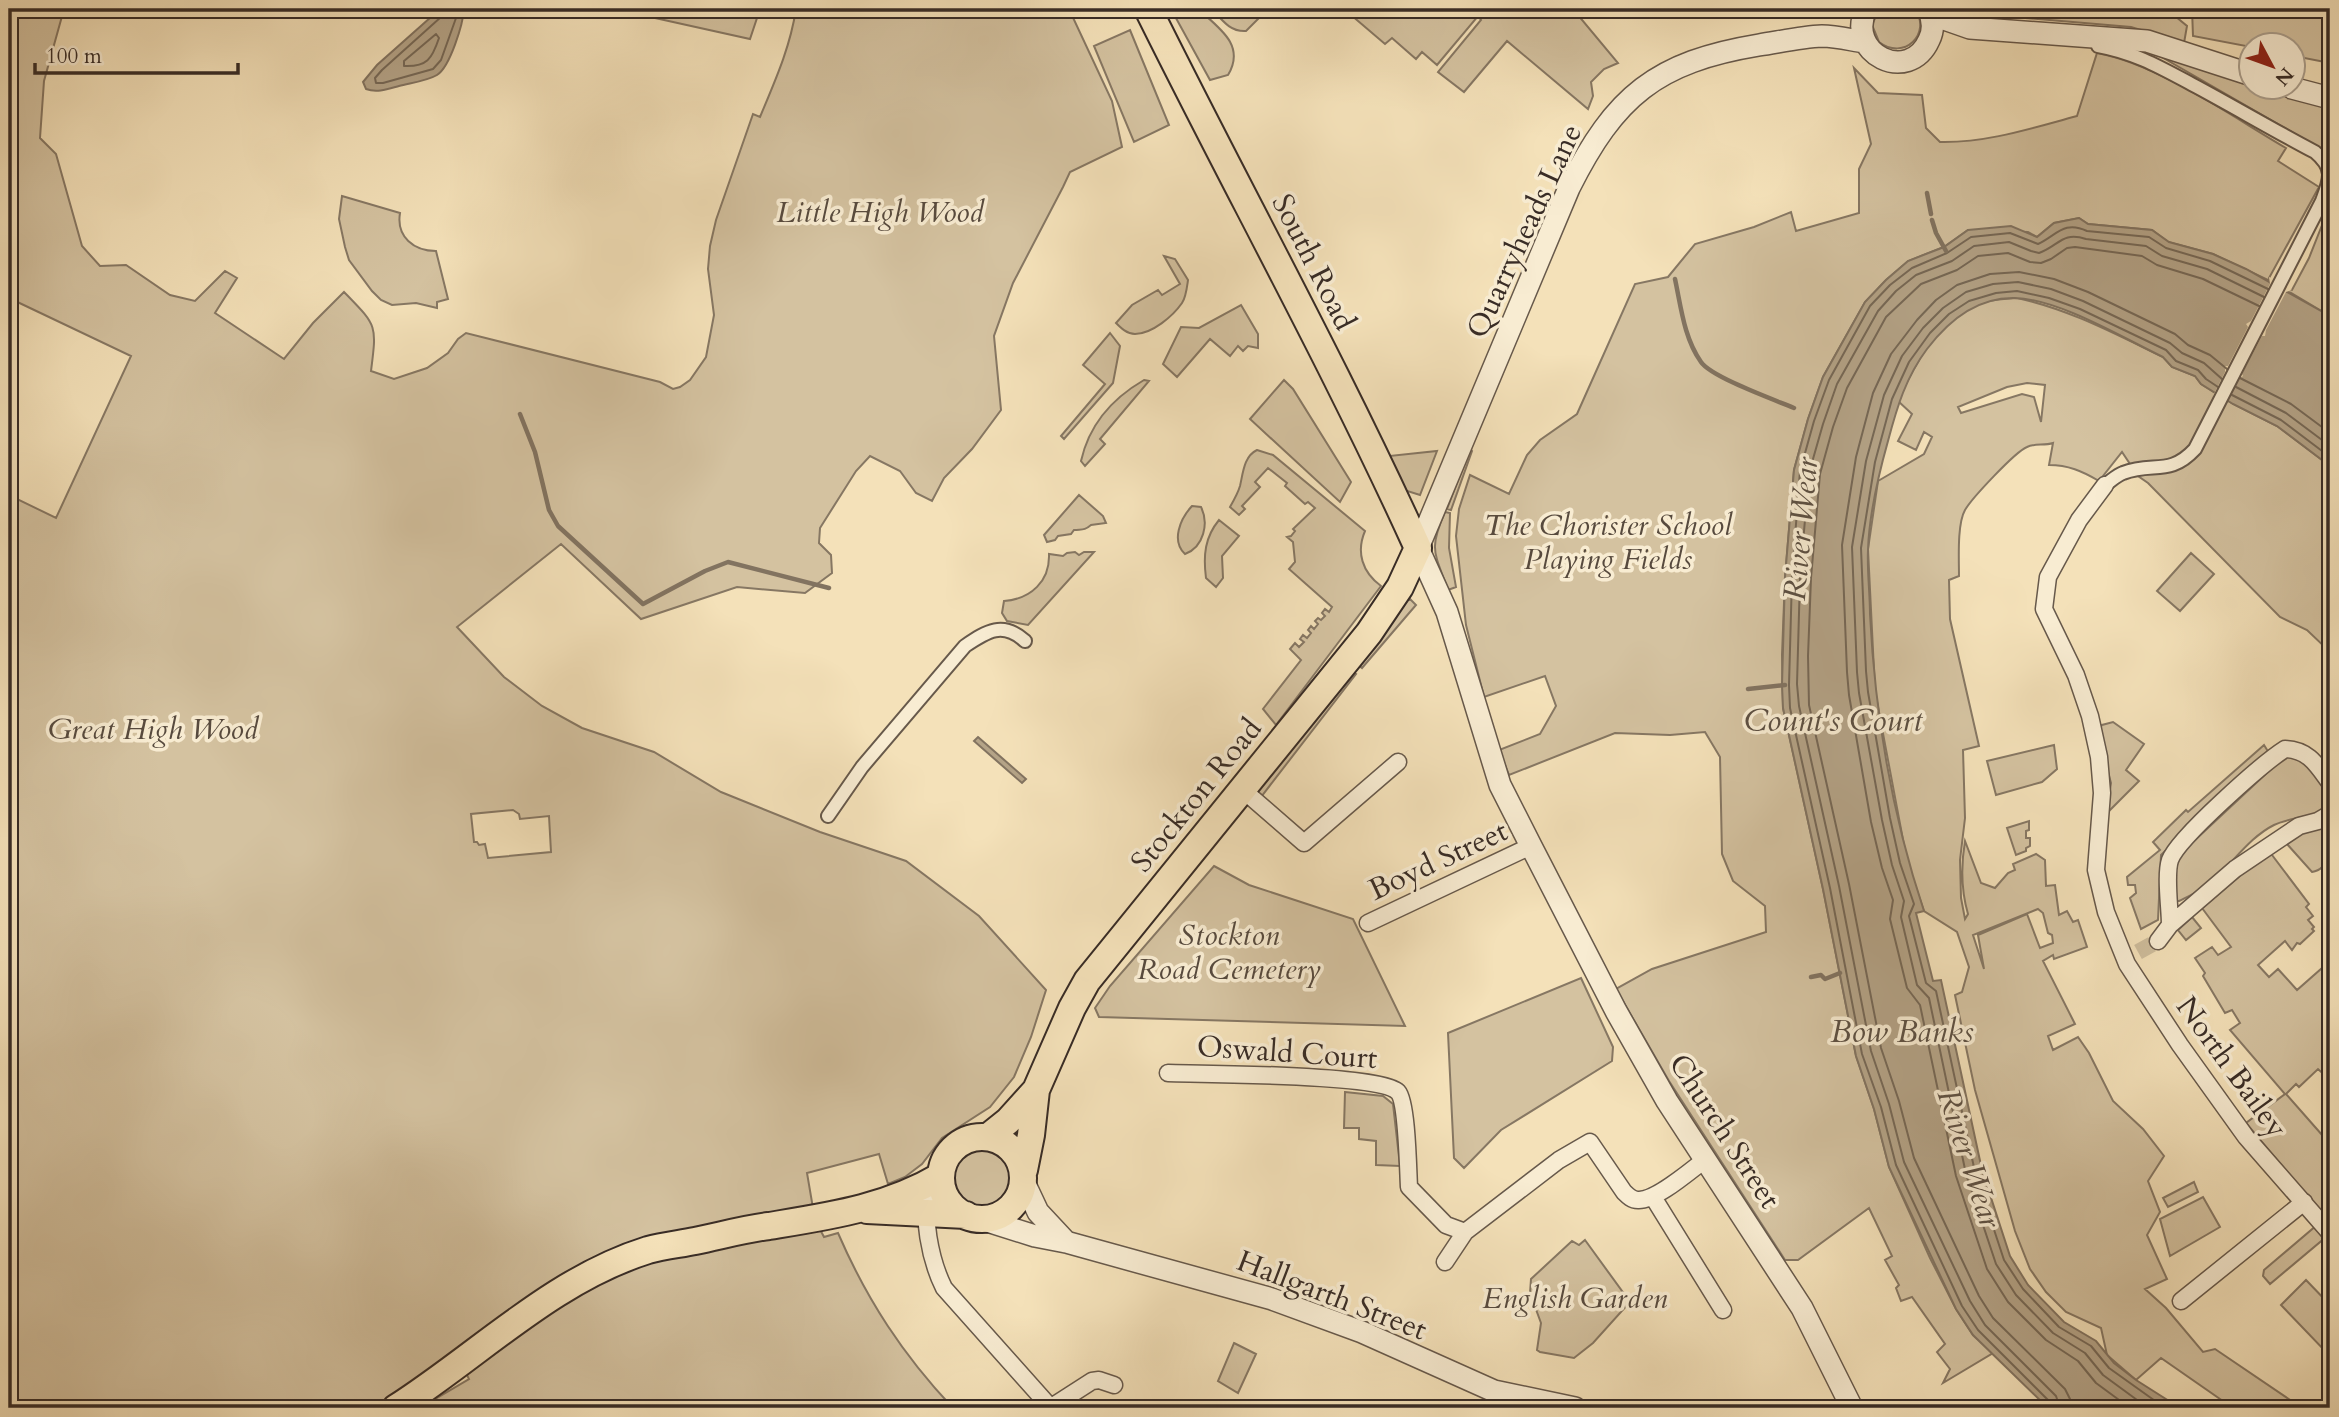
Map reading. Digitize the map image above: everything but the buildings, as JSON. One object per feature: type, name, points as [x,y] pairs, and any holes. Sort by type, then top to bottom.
[{"type":"main road","name":"South Road","points":[[1148,9],[1274,254],[1418,548]]},
{"type":"main road","name":"Stockton Road","points":[[1023,1175],[1036,1090],[1072,1008],[1087,981],[1369,633],[1400,587],[1418,548]]},
{"type":"main road","name":"Stockton Road","points":[[988,1138],[1008,1121],[1036,1090]]},
{"type":"main road","points":[[396,1408],[550,1297],[590,1274],[649,1250],[862,1210],[934,1180],[951,1151],[975,1138],[1000,1141],[1010,1148],[1023,1175],[1021,1192],[1005,1212],[992,1217],[862,1210]]},
{"type":"main road","points":[[934,1180],[943,1188],[956,1209],[972,1217]]},
{"type":"street","points":[[1926,46],[1931,36],[1929,11],[1970,28],[2147,41],[2238,70]]},
{"type":"street","points":[[1864,12],[1861,33],[1864,42],[1875,55],[1890,62],[1914,58],[1926,46],[1970,28]]},
{"type":"street","points":[[1823,36],[1864,12]]},
{"type":"street","points":[[2069,35],[2086,44],[2124,51],[2144,60],[2315,152],[2329,170],[2329,182],[2297,251],[2200,440],[2190,454],[2174,466],[2121,473],[2105,485]]},
{"type":"street","name":"Quarryheads Lane","points":[[1418,548],[1569,188],[1587,152],[1611,117],[1639,90],[1689,61],[1732,50],[1823,36]]},
{"type":"street","points":[[1823,36],[1864,42]]},
{"type":"street","points":[[2308,92],[2330,98]]},
{"type":"street","name":"North Bailey","points":[[2105,485],[2079,520],[2048,577],[2043,609],[2076,675],[2090,716],[2099,757],[2102,793],[2096,870],[2106,912],[2180,1045],[2246,1137],[2330,1233]]},
{"type":"street","name":"Church Street","points":[[1418,548],[1447,612],[1500,785],[1550,885],[1667,1101],[1802,1308],[1852,1408]]},
{"type":"street","points":[[828,816],[862,767],[965,646],[980,636],[1005,629],[1014,631],[1025,641]]},
{"type":"street","points":[[2170,925],[2168,864],[2174,851],[2237,789],[2285,749],[2296,749],[2309,755],[2330,783]]},
{"type":"street","points":[[1243,790],[1304,843],[1398,762]]},
{"type":"street","points":[[2158,941],[2170,925],[2253,857],[2299,827],[2330,814]]},
{"type":"street","name":"Boyd Street","points":[[1368,923],[1531,846]]},
{"type":"street","name":"Oswald Court","points":[[1168,1073],[1349,1080],[1391,1087],[1402,1100],[1409,1187],[1446,1225],[1465,1232]]},
{"type":"street","points":[[1446,1262],[1465,1232],[1559,1160],[1596,1138],[1623,1192],[1630,1198],[1639,1200],[1653,1197],[1706,1159]]},
{"type":"street","points":[[1023,1175],[1038,1212],[1066,1241]]},
{"type":"street","points":[[934,1180],[925,1204],[935,1264],[944,1288],[1051,1408],[1092,1381],[1099,1380],[1114,1385]]},
{"type":"street","points":[[1653,1197],[1723,1310]]},
{"type":"street","points":[[2181,1301],[2304,1202]]},
{"type":"street","name":"Hallgarth Street","points":[[972,1217],[1272,1299],[1362,1332],[1494,1391],[1537,1405],[1575,1408]]},
{"type":"green space","points":[[9,9],[64,9],[44,81],[40,138],[56,154],[82,246],[100,266],[126,265],[170,295],[195,301],[225,271],[237,278],[215,313],[284,359],[313,323],[344,292],[363,312],[372,327],[374,344],[371,371],[394,379],[427,368],[448,353],[466,333],[660,382],[673,389],[690,380],[706,357],[714,315],[708,269],[716,220],[753,114],[760,117],[786,51],[796,9],[1069,9],[1112,101],[1122,147],[1070,172],[1013,283],[994,336],[1001,410],[972,449],[944,478],[932,501],[916,493],[900,471],[870,456],[856,471],[820,528],[819,543],[831,555],[832,573],[805,593],[737,587],[641,619],[561,544],[457,627],[504,677],[542,706],[582,728],[654,752],[721,792],[820,832],[906,861],[979,916],[1046,990],[1031,1037],[1014,1077],[990,1107],[942,1138],[922,1164],[905,1177],[888,1184],[879,1154],[807,1173],[815,1220],[824,1237],[838,1233],[861,1281],[888,1326],[918,1368],[953,1408],[420,1408],[469,1379],[461,1363],[427,1374],[377,1408],[9,1408],[9,495],[56,518],[131,356],[9,298]],"holes":[[[513,810],[519,814],[520,819],[549,816],[551,852],[488,858],[485,844],[474,842],[471,814]]]},
{"type":"green space","points":[[601,9],[760,9],[750,39],[646,16],[600,13]]},
{"type":"green space","points":[[1171,9],[1198,9],[1228,38],[1234,55],[1228,75],[1210,80]]},
{"type":"green space","points":[[1212,9],[1245,9],[1251,12],[1268,9],[1246,31],[1240,31],[1223,21]]},
{"type":"green space","points":[[1344,9],[1374,9],[1383,17],[1430,10],[1457,16],[1463,9],[1573,9],[1618,63],[1604,69],[1591,82],[1593,96],[1588,109],[1507,41],[1464,92],[1438,72],[1481,20],[1478,16],[1437,65],[1422,52],[1416,59],[1392,38],[1385,44]]},
{"type":"green space","points":[[1793,9],[1837,9],[1820,15],[1794,18]]},
{"type":"green space","points":[[1879,9],[1915,9],[1920,27],[1913,42],[1898,48],[1879,42],[1872,25]]},
{"type":"green space","points":[[1971,9],[2171,9],[2170,12],[2187,26],[2184,43],[2131,27],[1978,14]]},
{"type":"green space","points":[[2192,9],[2330,9],[2330,63],[2308,59],[2308,32],[2238,32],[2238,45],[2193,36]]},
{"type":"green space","points":[[1130,30],[1169,125],[1134,142],[1094,46]]},
{"type":"green space","points":[[2146,48],[2238,78],[2238,101]]},
{"type":"green space","name":"The Chorister School Playing Fields","points":[[2097,53],[2145,68],[2169,79],[2286,148],[2278,161],[2319,187],[2269,278],[2270,281],[2213,254],[2168,242],[2152,230],[2088,224],[2079,218],[2054,223],[2037,237],[2028,232],[1968,230],[1944,247],[1908,261],[1865,302],[1823,377],[1794,470],[1785,577],[1783,708],[1856,1056],[1874,1109],[1889,1167],[1930,1258],[1956,1309],[1973,1335],[1993,1353],[1943,1383],[1950,1369],[1937,1352],[1945,1344],[1912,1297],[1901,1301],[1896,1288],[1899,1285],[1885,1260],[1892,1256],[1869,1208],[1798,1260],[1785,1260],[1669,1081],[1616,989],[1652,969],[1766,932],[1765,906],[1733,881],[1722,854],[1720,757],[1705,732],[1670,735],[1615,733],[1509,775],[1499,750],[1540,734],[1556,706],[1545,676],[1484,697],[1466,625],[1456,536],[1459,509],[1470,475],[1509,494],[1527,455],[1540,440],[1577,414],[1635,284],[1668,277],[1695,244],[1754,227],[1791,212],[1796,231],[1859,213],[1859,169],[1871,144],[1854,68],[1878,93],[1922,95],[1926,128],[1940,142],[1958,142],[2009,134],[2077,116]]},
{"type":"green space","points":[[2308,100],[2330,107],[2330,154],[2240,102]]},
{"type":"green space","points":[[342,196],[400,213],[401,229],[408,241],[421,248],[436,251],[448,299],[437,302],[437,308],[416,303],[392,305],[381,300],[349,260],[339,219]]},
{"type":"green space","points":[[2330,205],[2330,316],[2288,291],[2292,290],[2309,258]]},
{"type":"green space","points":[[1164,256],[1175,259],[1188,280],[1183,301],[1155,328],[1142,333],[1127,332],[1116,323],[1132,305],[1158,290],[1162,295],[1180,284]]},
{"type":"green space","points":[[2017,298],[2073,315],[2163,357],[2172,367],[2195,376],[2201,384],[2233,404],[2277,426],[2330,466],[2330,652],[2307,630],[2280,617],[2138,476],[2122,452],[2099,481],[2075,469],[2049,465],[2053,443],[2030,446],[2021,451],[1994,476],[1965,510],[1960,533],[1959,576],[1949,580],[1950,619],[1979,746],[1963,750],[1965,818],[1960,860],[1961,898],[1965,919],[1968,914],[1962,878],[1965,841],[1981,883],[1995,888],[2008,873],[2015,870],[2013,864],[2036,854],[2045,860],[2046,886],[2055,885],[2059,915],[2067,911],[2073,922],[2078,920],[2087,947],[2054,959],[2053,955],[2043,961],[2075,1024],[2048,1036],[2053,1050],[2078,1037],[2113,1101],[2143,1129],[2164,1156],[2148,1181],[2160,1212],[2147,1235],[2167,1279],[2145,1289],[2166,1308],[2203,1352],[2215,1349],[2302,1408],[2233,1408],[2161,1358],[2136,1380],[2107,1355],[2101,1328],[2066,1312],[2046,1292],[2030,1269],[2015,1231],[1975,1090],[1955,995],[1962,992],[1969,967],[1957,932],[1924,911],[1907,861],[1875,691],[1868,549],[1878,481],[1924,454],[1932,437],[1924,432],[1916,450],[1898,441],[1912,414],[1898,401],[1911,374],[1937,334],[1973,306]],"holes":[[[2027,383],[2045,385],[2041,422],[2034,397],[2022,394],[1961,413],[1958,407],[2007,387]],[[2038,909],[2043,913],[2053,943],[2040,948],[2027,914],[1978,935],[1984,969],[1973,935]]]},
{"type":"green space","points":[[1241,305],[1258,334],[1258,348],[1248,346],[1243,351],[1238,346],[1230,356],[1210,339],[1177,377],[1163,364],[1181,327],[1199,328]]},
{"type":"green space","points":[[1110,333],[1120,346],[1113,383],[1064,439],[1061,436],[1105,384],[1083,365]]},
{"type":"green space","points":[[1144,380],[1149,381],[1100,439],[1105,444],[1085,466],[1081,461],[1096,424],[1122,395]]},
{"type":"green space","points":[[1284,380],[1293,389],[1351,482],[1340,502],[1250,419]]},
{"type":"green space","points":[[1470,449],[1472,451],[1451,510],[1447,509]]},
{"type":"green space","points":[[1257,450],[1273,455],[1365,531],[1361,546],[1362,561],[1369,574],[1381,586],[1276,725],[1263,709],[1301,660],[1290,649],[1295,643],[1299,647],[1304,642],[1300,639],[1303,635],[1307,638],[1311,633],[1308,630],[1311,626],[1314,629],[1318,624],[1315,621],[1318,618],[1321,620],[1325,616],[1322,613],[1325,609],[1329,612],[1332,607],[1289,569],[1295,562],[1293,542],[1287,537],[1291,536],[1295,531],[1293,529],[1315,508],[1308,502],[1305,504],[1285,486],[1287,483],[1268,468],[1255,482],[1260,487],[1242,506],[1245,509],[1239,515],[1230,507],[1239,489],[1247,461]]},
{"type":"green space","points":[[1437,451],[1420,495],[1404,490],[1389,456]]},
{"type":"green space","points":[[1079,495],[1103,516],[1106,523],[1074,530],[1071,534],[1058,536],[1047,542],[1044,535]]},
{"type":"green space","points":[[1192,506],[1201,507],[1205,520],[1203,534],[1197,546],[1185,554],[1178,543],[1179,530]]},
{"type":"green space","points":[[1445,512],[1450,513],[1449,548],[1456,587],[1448,590],[1435,551],[1436,535]]},
{"type":"green space","points":[[1219,520],[1239,536],[1222,556],[1223,578],[1216,587],[1206,578],[1205,554],[1208,540]]},
{"type":"green space","points":[[1075,552],[1079,555],[1094,552],[1028,625],[1007,621],[1002,613],[1004,601],[1023,597],[1037,587],[1046,572],[1049,554],[1063,556]]},
{"type":"green space","points":[[2191,553],[2214,574],[2180,611],[2157,591]]},
{"type":"green space","points":[[1410,599],[1416,605],[1362,668],[1357,664]]},
{"type":"green space","points":[[1350,670],[1356,674],[1261,797],[1253,790]]},
{"type":"green space","points":[[2113,722],[2144,744],[2126,770],[2139,781],[2106,814],[2111,783],[2097,731],[2102,725]]},
{"type":"green space","points":[[2054,745],[2057,769],[2042,782],[1996,795],[1987,761]]},
{"type":"green space","points":[[2264,745],[2269,753],[2161,855],[2158,920],[2141,929],[2130,898],[2136,893],[2135,885],[2128,885],[2127,877],[2160,850],[2153,842],[2186,810],[2188,812]]},
{"type":"green space","points":[[2301,756],[2324,784],[2330,804],[2311,815],[2281,822],[2264,831],[2212,881],[2175,901],[2174,864],[2179,855],[2284,757]]},
{"type":"green space","points":[[2029,821],[2026,838],[2030,838],[2030,846],[2016,855],[2007,828]]},
{"type":"green space","points":[[2330,824],[2327,860],[2319,870],[2312,872],[2287,844],[2288,838]]},
{"type":"green space","points":[[2269,851],[2309,904],[2306,907],[2313,916],[2308,920],[2314,931],[2292,950],[2285,941],[2258,965],[2269,977],[2278,969],[2297,990],[2330,961],[2330,1080],[2318,1069],[2299,1087],[2296,1084],[2286,1094],[2330,1144],[2330,1223],[2246,1123],[2285,1094],[2230,1030],[2240,1023],[2232,1010],[2225,1013],[2195,958],[2212,947],[2218,955],[2231,947],[2202,908]]},
{"type":"green space","name":"Stockton Road Cemetery","points":[[1214,866],[1249,885],[1353,919],[1405,1026],[1099,1017],[1095,1008],[1110,986]]},
{"type":"green space","points":[[2192,917],[2201,928],[2186,940],[2178,930]]},
{"type":"green space","points":[[1581,978],[1613,1047],[1612,1061],[1501,1130],[1464,1168],[1454,1158],[1448,1033]]},
{"type":"green space","points":[[1345,1092],[1383,1096],[1393,1104],[1400,1166],[1376,1165],[1376,1141],[1359,1139],[1359,1128],[1344,1128]]},
{"type":"green space","points":[[983,1146],[996,1149],[1006,1156],[1013,1166],[1016,1179],[1013,1192],[1006,1202],[996,1209],[983,1212],[970,1209],[960,1202],[953,1192],[950,1179],[953,1166],[960,1156],[970,1149]]},
{"type":"green space","points":[[2194,1182],[2198,1192],[2168,1207],[2163,1198]]},
{"type":"green space","points":[[2203,1197],[2220,1227],[2170,1256],[2160,1219]]},
{"type":"green space","points":[[2317,1225],[2326,1237],[2270,1284],[2263,1276],[2264,1270]]},
{"type":"green space","name":"English Garden","points":[[1585,1240],[1630,1302],[1593,1343],[1574,1358],[1540,1352],[1537,1350],[1541,1323],[1530,1293],[1531,1279],[1572,1241],[1579,1245]]},
{"type":"green space","points":[[2306,1280],[2330,1305],[2330,1349],[2326,1352],[2281,1305]]},
{"type":"green space","points":[[1234,1343],[1256,1354],[1238,1393],[1218,1381]]},
{"type":"water","points":[[440,9],[464,9],[455,45],[442,70],[433,77],[418,82],[382,90],[366,89],[363,82],[377,65]]},
{"type":"water","points":[[2079,218],[2088,224],[2152,230],[2169,242],[2213,254],[2246,269],[2330,316],[2330,466],[2277,426],[2233,404],[2201,384],[2195,376],[2172,367],[2163,357],[2090,321],[2032,300],[2015,298],[1988,301],[1954,320],[1927,349],[1908,381],[1895,416],[1878,481],[1869,537],[1872,652],[1894,801],[1924,911],[1916,913],[1933,981],[1941,980],[1982,1170],[2010,1256],[2028,1285],[2064,1322],[2096,1341],[2114,1363],[2180,1408],[2048,1408],[1973,1335],[1956,1309],[1889,1167],[1874,1109],[1856,1056],[1783,708],[1785,577],[1794,470],[1823,377],[1865,302],[1908,261],[1944,247],[1968,230],[2011,226],[2037,237],[2054,223]]},
{"type":"water","points":[[978,737],[1026,779],[1022,783],[974,741]]},
{"type":"pier","points":[[2269,277],[2292,290],[2286,292],[2265,336],[2262,336],[2226,404],[2213,396],[2225,372],[2225,366],[2228,366],[2248,327],[2246,324],[2251,321],[2270,284]]},
{"type":"waterway","points":[[1927,193],[1931,214]]},
{"type":"waterway","points":[[1932,220],[1946,251]]},
{"type":"waterway","points":[[1675,279],[1687,333],[1701,362],[1730,381],[1794,408]]},
{"type":"waterway","points":[[520,414],[535,452],[549,510],[558,526],[643,604],[705,571],[728,562],[829,588]]},
{"type":"waterway","name":"Count's Court","points":[[1748,689],[1785,685]]},
{"type":"waterway","points":[[1811,977],[1821,975],[1825,979],[1840,973]]},
{"type":"tunnel","points":[[2138,952],[2158,941]]},
{"type":"park label","name":"Little High Wood","points":[[880,212]]},
{"type":"park label","name":"Great High Wood","points":[[153,729]]},
{"type":"water label","name":"River Wear","points":[[1800,529]]},
{"type":"water label","name":"Bow Banks","points":[[1902,1031]]},
{"type":"water label","name":"River Wear","points":[[1970,1158]]}]
